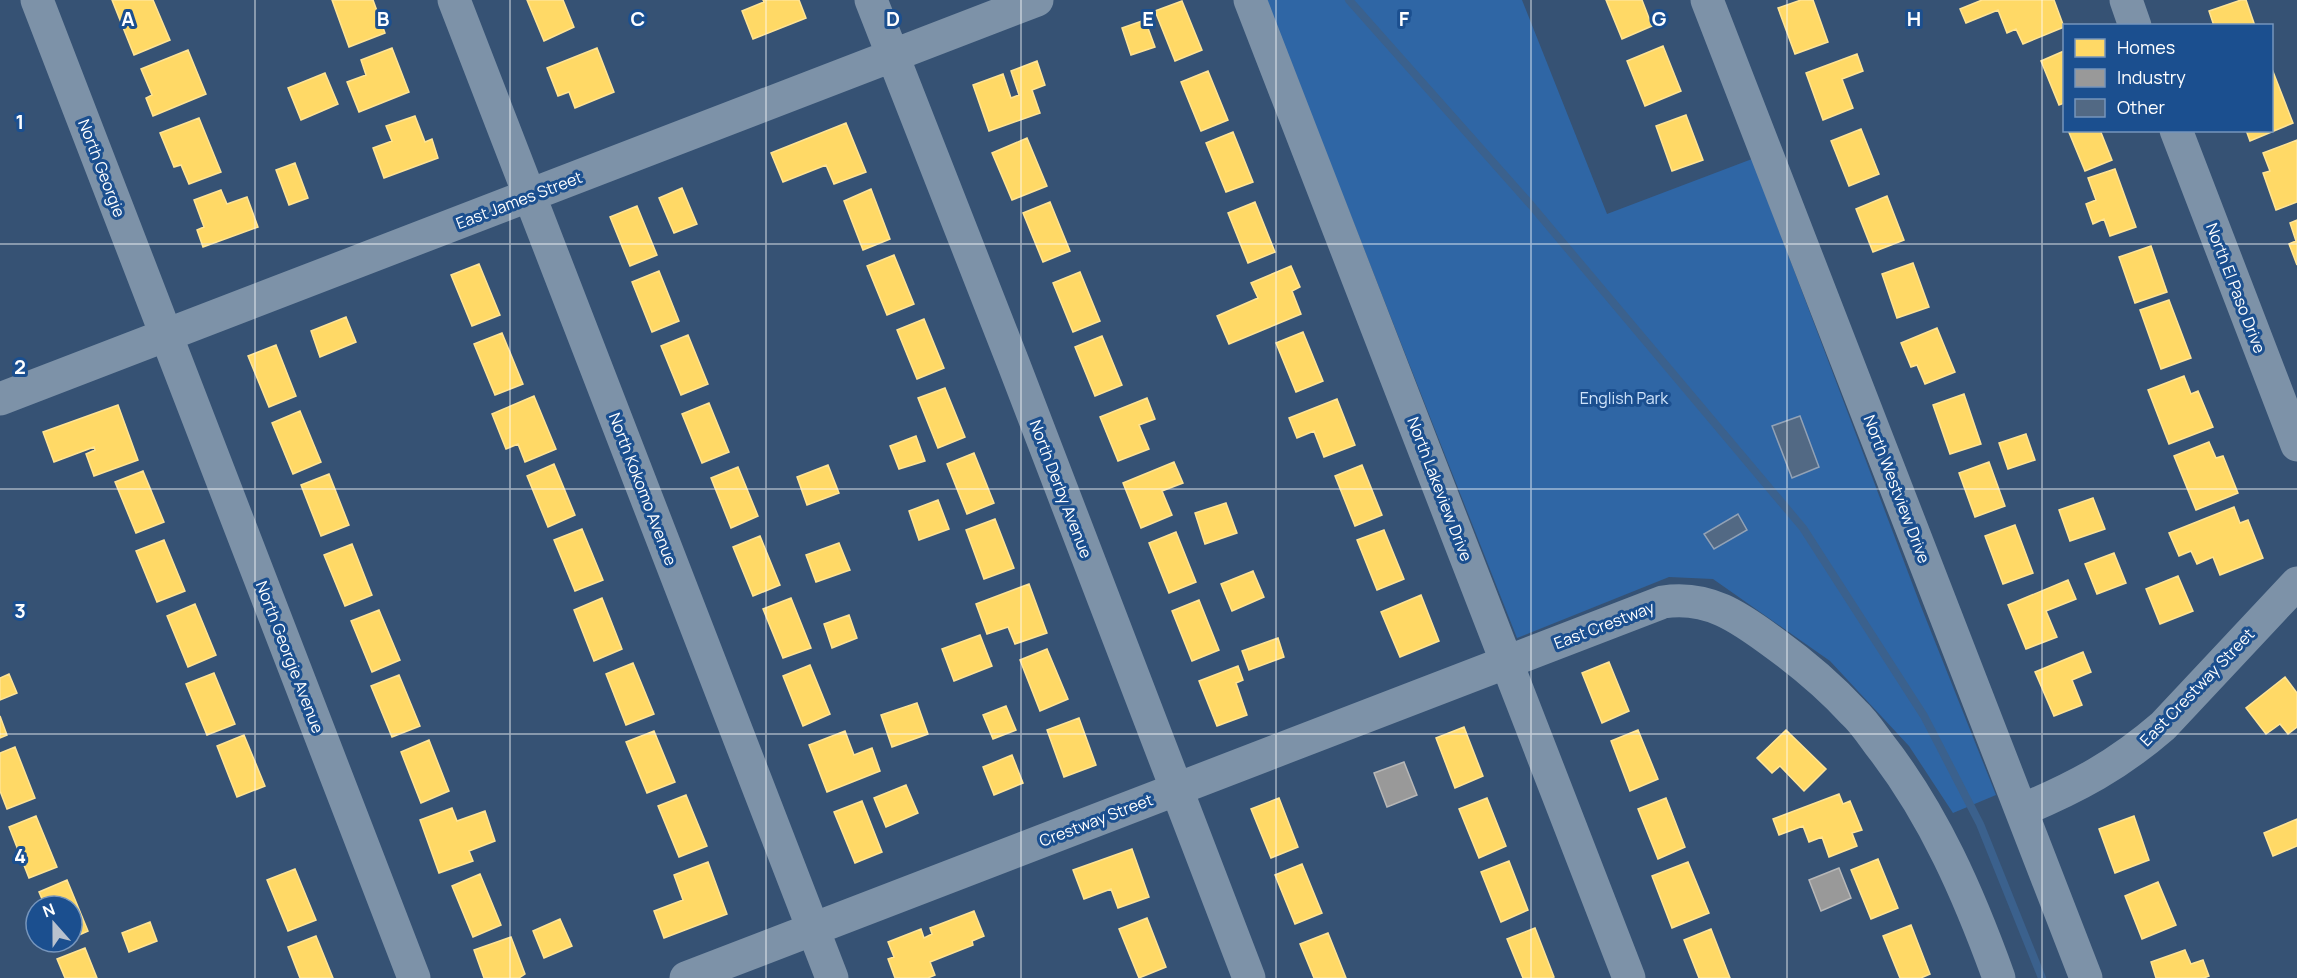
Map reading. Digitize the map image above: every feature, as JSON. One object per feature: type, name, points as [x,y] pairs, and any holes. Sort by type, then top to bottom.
[{"type":"street","name":"North Georgie","points":[[37,0],[166,336]]},
{"type":"street","name":"North Kokomo Avenue","points":[[454,0],[832,978]]},
{"type":"street","name":"North Derby Avenue","points":[[871,0],[1249,978]]},
{"type":"street","name":"East James Street","points":[[0,399],[1037,0]]},
{"type":"street","name":"North Lakeview Drive","points":[[1250,0],[1629,978]]},
{"type":"street","name":"North Westview Drive","points":[[1707,0],[2086,978]]},
{"type":"street","points":[[2126,0],[2134,24]]},
{"type":"street","name":"North El Paso Drive","points":[[2177,132],[2297,445]]},
{"type":"street","name":"North Georgie Avenue","points":[[166,336],[414,978]]},
{"type":"street","name":"East Crestway Street","points":[[2022,810],[2070,790],[2115,764],[2143,743],[2163,726],[2294,591]]},
{"type":"street","name":"East Crestway","points":[[1507,662],[1663,602],[1682,599],[1724,610],[1766,637],[1813,672],[1855,713],[1896,765],[1932,823],[1964,886],[1999,978]]},
{"type":"street","name":"Crestway Street","points":[[686,978],[1507,662]]},
{"type":"green space","name":"English Park","points":[[1266,0],[1522,0],[1607,214],[1752,159],[1920,604],[1996,795],[1953,813],[1909,746],[1830,661],[1713,579],[1669,577],[1517,638]]},
{"type":"building: Homes","points":[[112,0],[153,0],[170,40],[134,55]]},
{"type":"building: Homes","points":[[332,0],[373,0],[385,33],[349,47]]},
{"type":"building: Homes","points":[[527,0],[563,0],[574,27],[544,41]]},
{"type":"building: Homes","points":[[763,0],[799,0],[806,18],[753,39],[742,11],[764,2]]},
{"type":"building: Homes","points":[[1606,0],[1642,0],[1652,26],[1622,39]]},
{"type":"building: Homes","points":[[1801,0],[1813,0],[1828,42],[1795,54],[1778,8]]},
{"type":"building: Homes","points":[[1982,0],[2054,0],[2063,27],[2023,44],[2016,29],[2007,33],[1998,10],[1966,23],[1960,9]]},
{"type":"building: Homes","points":[[2246,0],[2254,24],[2213,24],[2209,11]]},
{"type":"building: Homes","points":[[1182,1],[1202,50],[1175,61],[1155,11]]},
{"type":"building: Homes","points":[[1145,20],[1155,47],[1131,55],[1122,28]]},
{"type":"building: Homes","points":[[1663,46],[1681,91],[1645,106],[1627,61]]},
{"type":"building: Homes","points":[[392,48],[409,92],[359,112],[347,82],[366,75],[361,60]]},
{"type":"building: Homes","points":[[597,48],[614,92],[575,108],[569,92],[558,96],[547,68]]},
{"type":"building: Homes","points":[[188,50],[206,94],[153,116],[146,98],[152,95],[141,69]]},
{"type":"building: Homes","points":[[2063,51],[2063,103],[2059,105],[2041,61]]},
{"type":"building: Homes","points":[[1857,54],[1863,71],[1842,79],[1853,108],[1823,120],[1806,73]]},
{"type":"building: Homes","points":[[1037,61],[1045,85],[1032,90],[1040,113],[989,131],[973,85],[1003,74],[1011,98],[1019,95],[1011,71]]},
{"type":"building: Homes","points":[[1208,71],[1228,120],[1201,131],[1181,82]]},
{"type":"building: Homes","points":[[2273,72],[2293,123],[2273,131]]},
{"type":"building: Homes","points":[[325,73],[338,104],[301,120],[288,88]]},
{"type":"building: Homes","points":[[1686,115],[1703,160],[1672,171],[1656,126]]},
{"type":"building: Homes","points":[[415,116],[425,142],[432,139],[438,158],[384,178],[373,148],[392,141],[386,126]]},
{"type":"building: Homes","points":[[199,118],[221,172],[189,184],[181,165],[174,167],[160,133]]},
{"type":"building: Homes","points":[[846,123],[866,172],[834,184],[826,165],[783,182],[771,153]]},
{"type":"building: Homes","points":[[1861,129],[1879,174],[1849,186],[1831,141]]},
{"type":"building: Homes","points":[[1233,132],[1253,182],[1226,192],[1206,143]]},
{"type":"building: Homes","points":[[2069,132],[2101,132],[2112,160],[2085,171]]},
{"type":"building: Homes","points":[[2247,132],[2272,132],[2250,141]]},
{"type":"building: Homes","points":[[1027,138],[1047,186],[1012,200],[992,153]]},
{"type":"building: Homes","points":[[2297,140],[2297,202],[2276,210],[2263,173],[2270,171],[2263,153]]},
{"type":"building: Homes","points":[[295,163],[308,198],[289,205],[276,170]]},
{"type":"building: Homes","points":[[2115,169],[2136,227],[2110,236],[2104,219],[2093,224],[2086,204],[2096,200],[2088,178]]},
{"type":"building: Homes","points":[[682,188],[697,224],[674,233],[659,198]]},
{"type":"building: Homes","points":[[871,189],[890,239],[863,250],[844,201]]},
{"type":"building: Homes","points":[[221,190],[227,204],[247,197],[258,227],[203,247],[197,230],[204,227],[194,200]]},
{"type":"building: Homes","points":[[1887,196],[1904,240],[1873,252],[1856,209]]},
{"type":"building: Homes","points":[[1050,202],[1070,251],[1043,262],[1023,213]]},
{"type":"building: Homes","points":[[1255,202],[1275,252],[1248,263],[1228,213]]},
{"type":"building: Homes","points":[[637,206],[657,255],[630,266],[610,217]]},
{"type":"building: Homes","points":[[2297,220],[2297,265],[2289,244],[2296,241],[2290,223]]},
{"type":"building: Homes","points":[[2151,246],[2167,292],[2135,303],[2119,257]]},
{"type":"building: Homes","points":[[894,255],[914,304],[887,315],[867,266]]},
{"type":"building: Homes","points":[[1913,263],[1929,307],[1897,318],[1882,274]]},
{"type":"building: Homes","points":[[479,264],[500,315],[472,326],[451,275]]},
{"type":"building: Homes","points":[[1291,266],[1300,287],[1292,291],[1301,314],[1229,344],[1217,316],[1258,298],[1251,283]]},
{"type":"building: Homes","points":[[659,271],[679,321],[652,332],[632,282]]},
{"type":"building: Homes","points":[[1080,272],[1100,321],[1073,332],[1053,283]]},
{"type":"building: Homes","points":[[2169,300],[2191,358],[2161,369],[2140,310]]},
{"type":"building: Homes","points":[[346,317],[356,342],[320,357],[311,331]]},
{"type":"building: Homes","points":[[924,319],[944,368],[917,379],[897,330]]},
{"type":"building: Homes","points":[[1937,328],[1955,372],[1925,384],[1917,365],[1911,367],[1901,343]]},
{"type":"building: Homes","points":[[1303,332],[1323,381],[1296,392],[1276,343]]},
{"type":"building: Homes","points":[[502,333],[523,384],[495,395],[474,344]]},
{"type":"building: Homes","points":[[688,335],[708,384],[681,395],[661,346]]},
{"type":"building: Homes","points":[[1102,336],[1122,385],[1095,396],[1075,347]]},
{"type":"building: Homes","points":[[276,345],[296,396],[269,407],[248,356]]},
{"type":"building: Homes","points":[[2184,376],[2191,394],[2198,391],[2213,427],[2169,444],[2148,390]]},
{"type":"building: Homes","points":[[945,388],[965,437],[938,448],[918,398]]},
{"type":"building: Homes","points":[[1964,394],[1981,444],[1950,454],[1933,405]]},
{"type":"building: Homes","points":[[534,396],[556,449],[525,462],[518,444],[506,449],[492,414]]},
{"type":"building: Homes","points":[[1147,398],[1155,419],[1139,425],[1149,449],[1118,461],[1100,417]]},
{"type":"building: Homes","points":[[1337,399],[1355,445],[1324,457],[1314,431],[1297,438],[1289,418]]},
{"type":"building: Homes","points":[[709,403],[729,452],[702,463],[682,414]]},
{"type":"building: Homes","points":[[118,405],[138,460],[94,476],[86,454],[95,450],[94,447],[54,462],[43,432]]},
{"type":"building: Homes","points":[[300,411],[321,462],[293,474],[272,423]]},
{"type":"building: Homes","points":[[2026,434],[2035,460],[2008,469],[1999,443]]},
{"type":"building: Homes","points":[[916,436],[925,461],[899,469],[890,446]]},
{"type":"building: Homes","points":[[2209,442],[2216,458],[2223,456],[2238,493],[2196,510],[2174,456]]},
{"type":"building: Homes","points":[[974,453],[994,503],[967,514],[947,464]]},
{"type":"building: Homes","points":[[1174,462],[1183,483],[1162,491],[1172,515],[1141,528],[1123,483]]},
{"type":"building: Homes","points":[[1989,462],[2005,506],[1975,517],[1959,473]]},
{"type":"building: Homes","points":[[554,464],[575,515],[548,527],[527,476]]},
{"type":"building: Homes","points":[[828,465],[839,493],[807,505],[797,477]]},
{"type":"building: Homes","points":[[1362,465],[1382,515],[1355,526],[1335,476]]},
{"type":"building: Homes","points":[[738,467],[758,516],[731,528],[711,478]]},
{"type":"building: Homes","points":[[143,471],[164,522],[136,533],[115,482]]},
{"type":"building: Homes","points":[[329,474],[349,525],[321,536],[301,485]]},
{"type":"building: Homes","points":[[2093,498],[2105,529],[2070,541],[2059,510]]},
{"type":"building: Homes","points":[[938,500],[949,529],[919,540],[909,511]]},
{"type":"building: Homes","points":[[1226,503],[1237,533],[1205,544],[1195,513]]},
{"type":"building: Homes","points":[[2234,507],[2240,523],[2248,520],[2263,558],[2220,575],[2213,557],[2197,564],[2191,551],[2179,556],[2169,533]]},
{"type":"building: Homes","points":[[995,519],[1014,568],[984,579],[966,530]]},
{"type":"building: Homes","points":[[2015,525],[2033,573],[2003,584],[1985,536]]},
{"type":"building: Homes","points":[[582,529],[603,580],[575,591],[554,540]]},
{"type":"building: Homes","points":[[1384,530],[1404,579],[1377,590],[1357,540]]},
{"type":"building: Homes","points":[[1176,532],[1196,582],[1169,593],[1149,543]]},
{"type":"building: Homes","points":[[760,536],[780,585],[753,596],[733,547]]},
{"type":"building: Homes","points":[[164,540],[185,591],[157,602],[136,551]]},
{"type":"building: Homes","points":[[839,543],[850,570],[816,582],[806,555]]},
{"type":"building: Homes","points":[[352,544],[372,595],[345,606],[324,555]]},
{"type":"building: Homes","points":[[2114,553],[2126,583],[2097,594],[2085,564]]},
{"type":"building: Homes","points":[[1253,571],[1264,597],[1232,611],[1221,584]]},
{"type":"building: Homes","points":[[2178,576],[2193,611],[2160,624],[2146,589]]},
{"type":"building: Homes","points":[[2068,580],[2076,599],[2046,611],[2057,637],[2026,649],[2008,605]]},
{"type":"building: Homes","points":[[1029,584],[1047,633],[1015,644],[1008,627],[987,634],[976,604]]},
{"type":"building: Homes","points":[[1421,595],[1439,641],[1400,657],[1381,612]]},
{"type":"building: Homes","points":[[602,598],[622,649],[594,661],[574,610]]},
{"type":"building: Homes","points":[[791,598],[811,648],[783,658],[763,609]]},
{"type":"building: Homes","points":[[1199,600],[1219,650],[1192,661],[1172,611]]},
{"type":"building: Homes","points":[[195,604],[216,655],[188,667],[167,616]]},
{"type":"building: Homes","points":[[379,610],[400,660],[372,672],[351,621]]},
{"type":"building: Homes","points":[[849,615],[857,638],[832,648],[824,624]]},
{"type":"building: Homes","points":[[980,635],[992,666],[954,681],[942,649]]},
{"type":"building: Homes","points":[[1278,638],[1284,657],[1249,670],[1242,651]]},
{"type":"building: Homes","points":[[1047,649],[1068,699],[1040,711],[1020,660]]},
{"type":"building: Homes","points":[[2083,652],[2091,672],[2072,680],[2082,705],[2054,716],[2035,672]]},
{"type":"building: Homes","points":[[1609,662],[1629,711],[1602,723],[1582,673]]},
{"type":"building: Homes","points":[[633,663],[654,714],[626,725],[606,674]]},
{"type":"building: Homes","points":[[810,665],[830,714],[803,726],[783,676]]},
{"type":"building: Homes","points":[[1238,666],[1243,680],[1236,683],[1247,715],[1217,726],[1199,681]]},
{"type":"building: Homes","points":[[214,673],[235,724],[207,735],[186,684]]},
{"type":"building: Homes","points":[[9,674],[17,693],[0,700],[0,678]]},
{"type":"building: Homes","points":[[399,675],[420,726],[392,737],[371,686]]},
{"type":"building: Homes","points":[[2285,677],[2297,693],[2297,727],[2288,734],[2280,724],[2266,734],[2246,708]]},
{"type":"building: Homes","points":[[917,703],[928,734],[892,747],[881,715]]},
{"type":"building: Homes","points":[[1006,706],[1016,730],[993,739],[983,715]]},
{"type":"building: Homes","points":[[0,716],[7,735],[0,738]]},
{"type":"building: Homes","points":[[1079,718],[1096,765],[1064,777],[1047,730]]},
{"type":"building: Homes","points":[[1464,727],[1483,776],[1455,788],[1436,738]]},
{"type":"building: Homes","points":[[1638,730],[1658,779],[1630,791],[1611,741]]},
{"type":"building: Homes","points":[[1786,730],[1826,769],[1804,791],[1780,766],[1772,773],[1757,758]]},
{"type":"building: Homes","points":[[654,731],[675,782],[647,793],[626,742]]},
{"type":"building: Homes","points":[[845,731],[854,755],[872,748],[880,771],[827,792],[809,745]]},
{"type":"building: Homes","points":[[244,735],[265,786],[237,797],[217,746]]},
{"type":"building: Homes","points":[[429,740],[449,791],[421,803],[401,752]]},
{"type":"building: Homes","points":[[15,747],[35,798],[7,809],[0,791],[0,753]]},
{"type":"building: Homes","points":[[1012,755],[1023,783],[994,795],[983,767]]},
{"type":"building: Homes","points":[[906,785],[918,813],[886,827],[874,798]]},
{"type":"building: Homes","points":[[1839,794],[1843,804],[1850,801],[1862,830],[1852,833],[1857,846],[1829,857],[1822,837],[1809,842],[1803,826],[1779,835],[1773,819]]},
{"type":"building: Homes","points":[[686,795],[707,846],[679,857],[658,806]]},
{"type":"building: Homes","points":[[1279,798],[1298,847],[1271,858],[1251,809]]},
{"type":"building: Homes","points":[[1487,798],[1506,846],[1479,858],[1459,809]]},
{"type":"building: Homes","points":[[1666,798],[1685,847],[1658,859],[1638,809]]},
{"type":"building: Homes","points":[[862,801],[882,852],[855,863],[834,812]]},
{"type":"building: Homes","points":[[452,808],[457,821],[485,811],[495,841],[469,851],[473,861],[439,873],[420,820]]},
{"type":"building: Homes","points":[[36,816],[57,867],[29,878],[9,827]]},
{"type":"building: Homes","points":[[2134,816],[2149,860],[2115,873],[2099,829]]},
{"type":"building: Homes","points":[[2297,819],[2297,846],[2273,856],[2264,833]]},
{"type":"building: Homes","points":[[1132,849],[1149,897],[1118,908],[1111,889],[1084,899],[1073,870]]},
{"type":"building: Homes","points":[[1878,859],[1898,908],[1871,919],[1851,870]]},
{"type":"building: Homes","points":[[1509,861],[1528,910],[1501,922],[1481,872]]},
{"type":"building: Homes","points":[[708,862],[727,914],[664,938],[654,911],[683,900],[674,875]]},
{"type":"building: Homes","points":[[1688,862],[1709,913],[1672,928],[1652,876]]},
{"type":"building: Homes","points":[[1302,864],[1322,913],[1295,924],[1275,875]]},
{"type":"building: Homes","points":[[295,869],[316,920],[288,931],[267,880]]},
{"type":"building: Homes","points":[[480,874],[501,925],[473,937],[452,886]]},
{"type":"building: Homes","points":[[67,880],[73,894],[40,894],[39,892]]},
{"type":"building: Homes","points":[[2158,882],[2176,925],[2142,939],[2125,896]]},
{"type":"building: Homes","points":[[974,911],[984,936],[972,941],[973,945],[930,962],[935,975],[928,978],[895,978],[888,959],[894,957],[888,942],[921,929],[924,938],[932,934],[930,928]]},
{"type":"building: Homes","points":[[1147,918],[1166,967],[1139,978],[1119,929]]},
{"type":"building: Homes","points":[[560,919],[572,946],[544,958],[533,931]]},
{"type":"building: Homes","points":[[84,921],[88,931],[84,933]]},
{"type":"building: Homes","points":[[150,922],[157,941],[129,952],[122,933]]},
{"type":"building: Homes","points":[[1911,925],[1930,974],[1921,978],[1900,978],[1883,936]]},
{"type":"building: Homes","points":[[1535,928],[1554,977],[1523,978],[1507,939]]},
{"type":"building: Homes","points":[[1711,929],[1730,978],[1699,978],[1684,940]]},
{"type":"building: Homes","points":[[1328,933],[1346,978],[1314,978],[1300,944]]},
{"type":"building: Homes","points":[[316,936],[333,978],[300,978],[288,947]]},
{"type":"building: Homes","points":[[511,937],[525,974],[519,978],[484,978],[474,950]]},
{"type":"building: Homes","points":[[84,948],[97,978],[65,978],[57,959],[70,954],[84,954]]},
{"type":"building: Homes","points":[[2185,950],[2191,964],[2203,960],[2209,976],[2204,978],[2156,978],[2151,962]]},
{"type":"building: Industry","points":[[1404,762],[1417,795],[1387,807],[1374,773]]},
{"type":"building: Industry","points":[[1839,868],[1851,898],[1821,911],[1809,880]]},
{"type":"building: Other","points":[[1800,416],[1819,467],[1792,478],[1772,426]]},
{"type":"building: Other","points":[[1738,514],[1747,530],[1714,549],[1704,534]]},
{"type":"waterway","points":[[1349,0],[1531,205],[1803,528],[1924,716],[1980,824],[2042,978]]}]
